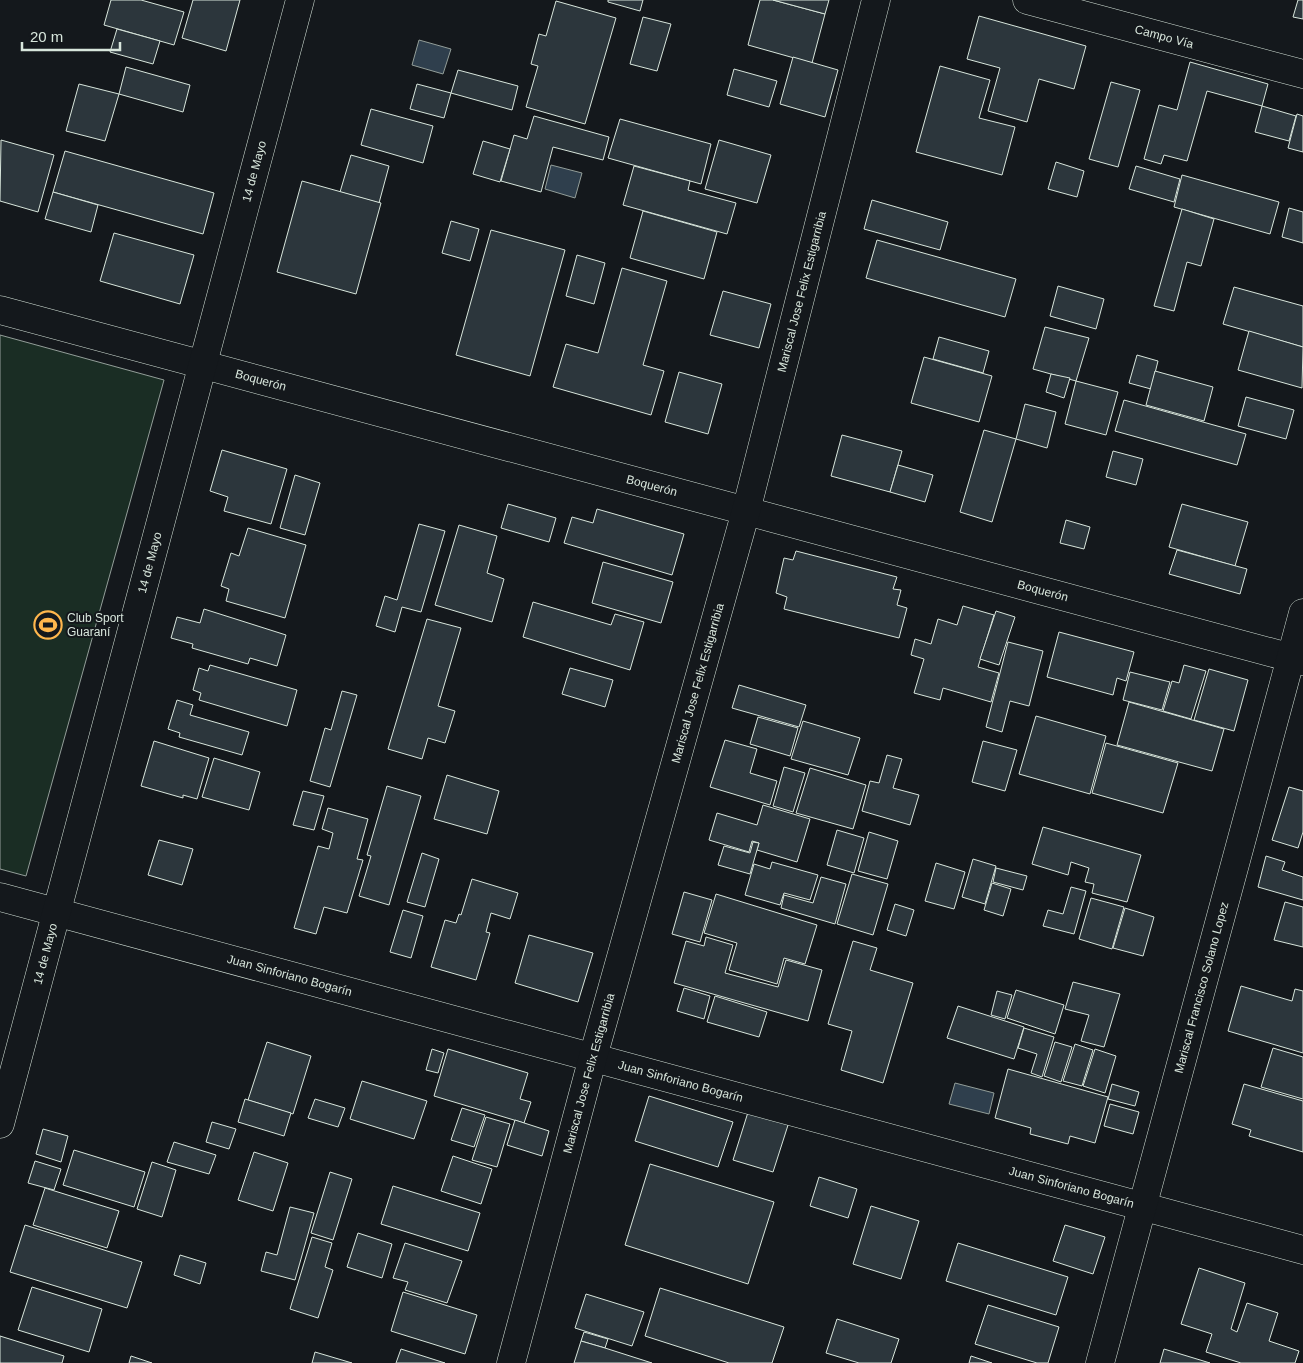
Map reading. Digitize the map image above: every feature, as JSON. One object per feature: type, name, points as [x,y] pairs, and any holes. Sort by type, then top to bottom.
[{"type":"street","name":"14 de Mayo","points":[[0,1124],[300,0]]},
{"type":"street","name":"Mariscal Jose Felix Estigarribia","points":[[512,1363],[593,1057],[746,511],[876,0]]},
{"type":"street","name":"Campo Vía","points":[[1027,0],[1303,74]]},
{"type":"street","name":"Boquerón","points":[[0,310],[1297,660]]},
{"type":"street","name":"Mariscal Francisco Solano Lopez","points":[[1100,1363],[1297,660],[1303,614]]},
{"type":"street","name":"Juan Sinforiano Bogarín","points":[[0,896],[1303,1250]]},
{"type":"green space","name":"Club Sport Guaraní","points":[[0,335],[164,380],[26,876],[0,869]]},
{"type":"water","points":[[419,40],[451,49],[443,74],[412,65]]},
{"type":"water","points":[[551,165],[582,173],[575,198],[545,189]]},
{"type":"water","points":[[955,1083],[994,1093],[989,1114],[949,1104]]},
{"type":"building","points":[[111,0],[141,0],[184,12],[174,45],[104,25]]},
{"type":"building","points":[[193,0],[240,0],[226,51],[182,38]]},
{"type":"building","points":[[608,0],[643,0],[640,11],[608,2]]},
{"type":"building","points":[[760,0],[773,0],[825,14],[812,63],[748,45]]},
{"type":"building","points":[[773,0],[829,0],[825,14]]},
{"type":"building","points":[[1298,0],[1303,0],[1303,19],[1293,17]]},
{"type":"building","points":[[556,1],[616,18],[585,124],[526,107],[538,66],[531,64],[539,34],[546,36]]},
{"type":"building","points":[[979,16],[1086,46],[1074,89],[1039,79],[1027,122],[988,111],[1000,68],[967,59]]},
{"type":"building","points":[[643,17],[671,24],[657,71],[630,64]]},
{"type":"building","points":[[117,29],[160,41],[153,64],[110,52]]},
{"type":"building","points":[[793,57],[838,70],[825,117],[780,104]]},
{"type":"building","points":[[1190,62],[1268,84],[1262,106],[1207,91],[1187,161],[1164,155],[1161,164],[1144,159],[1159,105],[1177,110]]},
{"type":"building","points":[[940,66],[990,80],[979,118],[1015,127],[1002,175],[916,152]]},
{"type":"building","points":[[126,67],[190,85],[183,112],[119,94]]},
{"type":"building","points":[[734,69],[777,81],[769,107],[727,95]]},
{"type":"building","points":[[458,70],[518,86],[512,110],[451,93]]},
{"type":"building","points":[[1111,82],[1140,90],[1118,167],[1089,159]]},
{"type":"building","points":[[79,84],[119,94],[105,141],[66,131]]},
{"type":"building","points":[[417,84],[451,93],[444,118],[410,109]]},
{"type":"building","points":[[1262,106],[1296,116],[1289,141],[1255,132]]},
{"type":"building","points":[[371,109],[433,126],[423,163],[361,145]]},
{"type":"building","points":[[1297,114],[1303,116],[1303,152],[1288,148]]},
{"type":"building","points":[[534,116],[609,137],[603,160],[553,147],[541,192],[501,181],[514,135],[527,139]]},
{"type":"building","points":[[620,119],[711,144],[701,184],[608,158]]},
{"type":"building","points":[[1,140],[54,155],[38,212],[0,201]]},
{"type":"building","points":[[719,140],[771,155],[757,203],[705,189]]},
{"type":"building","points":[[483,141],[510,149],[500,182],[473,174]]},
{"type":"building","points":[[65,151],[214,193],[203,234],[53,192]]},
{"type":"building","points":[[351,155],[389,166],[379,203],[340,192]]},
{"type":"building","points":[[1056,162],[1084,171],[1077,197],[1048,189]]},
{"type":"building","points":[[634,166],[690,181],[688,190],[736,203],[727,234],[623,205]]},
{"type":"building","points":[[1136,166],[1180,179],[1174,202],[1129,189]]},
{"type":"building","points":[[1182,175],[1279,202],[1270,234],[1174,207]]},
{"type":"building","points":[[302,181],[381,203],[356,294],[277,272]]},
{"type":"building","points":[[53,192],[98,205],[91,232],[45,219]]},
{"type":"building","points":[[872,200],[948,222],[940,250],[864,229]]},
{"type":"building","points":[[1289,208],[1303,212],[1303,243],[1282,237]]},
{"type":"building","points":[[1182,209],[1214,219],[1201,266],[1187,262],[1174,311],[1154,306]]},
{"type":"building","points":[[643,211],[717,232],[704,279],[630,258]]},
{"type":"building","points":[[451,221],[479,229],[470,261],[442,253]]},
{"type":"building","points":[[491,230],[565,250],[530,376],[456,355]]},
{"type":"building","points":[[114,233],[194,255],[180,304],[100,281]]},
{"type":"building","points":[[877,240],[1016,279],[1005,317],[866,278]]},
{"type":"building","points":[[577,255],[605,263],[594,304],[566,296]]},
{"type":"building","points":[[622,268],[667,281],[643,365],[664,371],[651,415],[553,387],[566,344],[598,353]]},
{"type":"building","points":[[1058,286],[1104,299],[1096,329],[1050,316]]},
{"type":"building","points":[[1234,287],[1303,306],[1303,347],[1223,324]]},
{"type":"building","points":[[723,291],[771,304],[759,348],[710,335]]},
{"type":"building","points":[[1045,327],[1089,338],[1076,381],[1033,369]]},
{"type":"building","points":[[1249,331],[1303,347],[1302,388],[1238,370]]},
{"type":"building","points":[[939,337],[989,351],[983,373],[933,359]]},
{"type":"building","points":[[1137,355],[1158,361],[1151,389],[1129,383]]},
{"type":"building","points":[[924,357],[992,376],[979,422],[911,403]]},
{"type":"building","points":[[1155,371],[1213,387],[1204,421],[1146,405]]},
{"type":"building","points":[[679,372],[722,384],[708,434],[665,422]]},
{"type":"building","points":[[1051,374],[1070,378],[1064,398],[1046,392]]},
{"type":"building","points":[[1076,381],[1118,392],[1106,435],[1065,424]]},
{"type":"building","points":[[1246,397],[1294,410],[1286,439],[1238,426]]},
{"type":"building","points":[[1124,400],[1246,434],[1237,465],[1115,431]]},
{"type":"building","points":[[1025,404],[1056,412],[1047,448],[1016,439]]},
{"type":"building","points":[[984,430],[1016,439],[992,522],[960,512]]},
{"type":"building","points":[[842,435],[902,451],[890,492],[831,476]]},
{"type":"building","points":[[222,450],[287,469],[271,524],[224,511],[228,497],[210,491]]},
{"type":"building","points":[[1113,451],[1143,459],[1136,485],[1106,477]]},
{"type":"building","points":[[898,465],[933,475],[925,502],[890,492]]},
{"type":"building","points":[[295,475],[320,483],[305,535],[280,528]]},
{"type":"building","points":[[508,504],[556,518],[549,542],[501,528]]},
{"type":"building","points":[[1182,504],[1248,522],[1235,566],[1169,547]]},
{"type":"building","points":[[597,509],[684,534],[672,575],[564,543],[572,517],[593,523]]},
{"type":"building","points":[[1066,520],[1090,527],[1084,549],[1060,543]]},
{"type":"building","points":[[419,524],[445,531],[421,612],[402,607],[395,632],[376,626],[385,596],[397,600]]},
{"type":"building","points":[[459,525],[497,536],[487,573],[504,579],[492,622],[435,605]]},
{"type":"building","points":[[248,528],[306,545],[285,618],[226,601],[229,589],[221,586],[231,553],[239,556]]},
{"type":"building","points":[[1177,550],[1247,569],[1240,594],[1169,574]]},
{"type":"building","points":[[796,551],[897,577],[893,589],[901,590],[897,605],[907,608],[899,638],[784,609],[787,597],[776,593],[784,558],[793,560]]},
{"type":"building","points":[[603,562],[673,582],[661,623],[592,603]]},
{"type":"building","points":[[533,602],[611,625],[615,614],[644,622],[630,670],[523,637]]},
{"type":"building","points":[[963,606],[994,615],[978,667],[999,673],[991,702],[943,688],[940,700],[914,693],[924,659],[911,655],[915,639],[931,644],[938,619],[957,625]]},
{"type":"building","points":[[204,609],[286,635],[277,666],[250,658],[248,664],[192,648],[193,644],[171,638],[177,617],[200,623]]},
{"type":"building","points":[[996,611],[1015,617],[999,665],[980,659]]},
{"type":"building","points":[[427,619],[461,628],[438,706],[455,711],[445,743],[428,738],[422,759],[388,749]]},
{"type":"building","points":[[1059,632],[1134,652],[1126,681],[1117,678],[1113,695],[1047,677]]},
{"type":"building","points":[[1008,642],[1043,651],[1029,706],[1010,701],[1002,732],[986,727]]},
{"type":"building","points":[[210,665],[297,690],[287,726],[199,700],[201,693],[193,690],[199,668],[208,671]]},
{"type":"building","points":[[1184,665],[1206,671],[1191,719],[1163,711],[1172,681],[1179,683]]},
{"type":"building","points":[[570,668],[613,680],[605,707],[562,694]]},
{"type":"building","points":[[1209,669],[1248,680],[1234,731],[1194,720]]},
{"type":"building","points":[[1130,672],[1170,682],[1162,710],[1123,700]]},
{"type":"building","points":[[739,685],[806,705],[799,727],[732,708]]},
{"type":"building","points":[[342,691],[357,695],[330,787],[310,781],[325,728],[331,730]]},
{"type":"building","points":[[177,700],[193,705],[190,715],[249,732],[242,755],[179,737],[180,733],[168,729]]},
{"type":"building","points":[[1129,702],[1224,729],[1212,771],[1117,745]]},
{"type":"building","points":[[1036,716],[1106,736],[1090,794],[1019,774]]},
{"type":"building","points":[[758,717],[798,728],[790,756],[750,744]]},
{"type":"building","points":[[803,721],[860,738],[848,775],[791,759]]},
{"type":"building","points":[[725,740],[757,749],[750,773],[777,781],[770,805],[710,787]]},
{"type":"building","points":[[154,741],[209,758],[197,799],[183,795],[183,798],[141,786]]},
{"type":"building","points":[[983,741],[1017,750],[1005,791],[972,782]]},
{"type":"building","points":[[1106,743],[1178,763],[1163,813],[1092,793]]},
{"type":"building","points":[[887,755],[902,759],[893,788],[919,795],[910,825],[862,811],[870,781],[879,783]]},
{"type":"building","points":[[214,758],[260,772],[249,810],[202,797]]},
{"type":"building","points":[[784,767],[805,773],[793,812],[773,806]]},
{"type":"building","points":[[810,768],[866,785],[853,829],[796,813]]},
{"type":"building","points":[[447,775],[499,791],[487,834],[434,819]]},
{"type":"building","points":[[387,786],[421,796],[389,905],[359,896],[371,856],[367,855]]},
{"type":"building","points":[[1289,787],[1303,791],[1303,832],[1298,848],[1272,840]]},
{"type":"building","points":[[303,791],[324,796],[314,830],[293,825]]},
{"type":"building","points":[[763,805],[810,819],[797,862],[757,850],[759,843],[752,841],[749,852],[709,840],[717,813],[757,825]]},
{"type":"building","points":[[328,808],[368,819],[357,859],[363,860],[347,913],[324,907],[316,934],[294,928],[318,846],[329,849],[333,833],[322,829]]},
{"type":"building","points":[[1043,827],[1141,855],[1127,902],[1092,893],[1094,884],[1085,882],[1089,868],[1071,862],[1068,875],[1032,864]]},
{"type":"building","points":[[837,830],[864,838],[854,873],[827,865]]},
{"type":"building","points":[[869,832],[898,841],[887,879],[858,871]]},
{"type":"building","points":[[159,840],[193,849],[182,885],[148,875]]},
{"type":"building","points":[[753,842],[759,843],[750,874],[718,865],[724,846],[750,853]]},
{"type":"building","points":[[422,853],[439,859],[425,907],[407,902]]},
{"type":"building","points":[[1266,856],[1285,862],[1282,870],[1303,877],[1303,900],[1258,887]]},
{"type":"building","points":[[973,859],[996,866],[985,904],[962,897]]},
{"type":"building","points":[[772,862],[818,875],[810,900],[784,893],[780,905],[745,895],[754,864],[770,869]]},
{"type":"building","points":[[936,863],[965,872],[954,909],[925,901]]},
{"type":"building","points":[[996,868],[1027,876],[1023,890],[993,882]]},
{"type":"building","points":[[852,874],[888,884],[873,935],[837,924]]},
{"type":"building","points":[[821,877],[846,884],[835,924],[781,908],[784,895],[813,903]]},
{"type":"building","points":[[472,879],[518,893],[510,919],[491,913],[486,932],[490,933],[476,980],[431,967],[445,920],[456,923],[459,914],[461,915]]},
{"type":"building","points":[[992,883],[1011,889],[1003,916],[984,910]]},
{"type":"building","points":[[1071,887],[1086,891],[1074,934],[1043,926],[1048,910],[1063,914]]},
{"type":"building","points":[[684,892],[712,900],[700,942],[672,934]]},
{"type":"building","points":[[716,894],[817,925],[805,964],[784,958],[777,984],[729,970],[737,943],[704,933]]},
{"type":"building","points":[[1091,898],[1124,907],[1112,949],[1079,939]]},
{"type":"building","points":[[1285,902],[1303,907],[1303,947],[1274,940]]},
{"type":"building","points":[[895,904],[914,910],[906,936],[887,930]]},
{"type":"building","points":[[1125,908],[1154,917],[1143,956],[1113,948]]},
{"type":"building","points":[[403,910],[423,916],[411,958],[390,952]]},
{"type":"building","points":[[529,935],[593,953],[578,1002],[515,983]]},
{"type":"building","points":[[706,937],[733,945],[725,973],[778,987],[786,960],[822,970],[808,1021],[674,983],[686,941],[704,946]]},
{"type":"building","points":[[853,941],[877,948],[870,970],[913,983],[883,1083],[841,1070],[852,1031],[828,1024]]},
{"type":"building","points":[[1073,982],[1120,994],[1104,1047],[1081,1041],[1089,1015],[1065,1009]]},
{"type":"building","points":[[1241,986],[1292,1001],[1295,989],[1303,991],[1303,1053],[1228,1031]]},
{"type":"building","points":[[684,988],[710,996],[704,1019],[677,1011]]},
{"type":"building","points":[[1016,990],[1064,1005],[1055,1034],[1007,1018]]},
{"type":"building","points":[[997,991],[1012,995],[1005,1019],[991,1015]]},
{"type":"building","points":[[715,996],[767,1012],[759,1037],[707,1022]]},
{"type":"building","points":[[958,1006],[1024,1027],[1014,1059],[947,1038]]},
{"type":"building","points":[[1024,1028],[1054,1037],[1042,1077],[1031,1073],[1037,1054],[1018,1048]]},
{"type":"building","points":[[267,1042],[311,1056],[293,1114],[248,1100]]},
{"type":"building","points":[[1055,1042],[1072,1047],[1061,1082],[1044,1076]]},
{"type":"building","points":[[1075,1044],[1093,1050],[1082,1086],[1063,1081]]},
{"type":"building","points":[[1273,1048],[1303,1057],[1303,1099],[1261,1087]]},
{"type":"building","points":[[432,1049],[444,1053],[438,1073],[426,1070]]},
{"type":"building","points":[[448,1049],[528,1073],[520,1099],[531,1102],[524,1123],[434,1096]]},
{"type":"building","points":[[1095,1049],[1116,1056],[1105,1093],[1083,1086]]},
{"type":"building","points":[[1008,1069],[1108,1097],[1095,1143],[1070,1136],[1068,1144],[1030,1134],[1031,1128],[995,1118]]},
{"type":"building","points":[[362,1081],[427,1101],[414,1139],[350,1119]]},
{"type":"building","points":[[1112,1084],[1139,1092],[1135,1106],[1108,1099]]},
{"type":"building","points":[[1244,1084],[1303,1101],[1303,1152],[1249,1136],[1251,1130],[1232,1124]]},
{"type":"building","points":[[649,1096],[733,1122],[718,1167],[635,1141]]},
{"type":"building","points":[[245,1099],[291,1113],[284,1136],[238,1122]]},
{"type":"building","points":[[315,1099],[345,1108],[338,1127],[308,1118]]},
{"type":"building","points":[[1110,1104],[1139,1112],[1133,1134],[1104,1126]]},
{"type":"building","points":[[462,1108],[485,1115],[474,1147],[451,1140]]},
{"type":"building","points":[[749,1109],[789,1122],[773,1172],[733,1160]]},
{"type":"building","points":[[486,1117],[510,1124],[497,1167],[472,1160]]},
{"type":"building","points":[[515,1120],[549,1131],[542,1156],[507,1145]]},
{"type":"building","points":[[212,1122],[236,1129],[229,1149],[206,1142]]},
{"type":"building","points":[[43,1129],[68,1136],[61,1162],[36,1154]]},
{"type":"building","points":[[174,1142],[216,1155],[209,1174],[167,1162]]},
{"type":"building","points":[[74,1150],[145,1172],[134,1207],[63,1185]]},
{"type":"building","points":[[254,1152],[288,1163],[273,1211],[238,1200]]},
{"type":"building","points":[[453,1156],[492,1169],[481,1204],[441,1191]]},
{"type":"building","points":[[35,1161],[61,1169],[54,1190],[28,1183]]},
{"type":"building","points":[[152,1162],[176,1170],[162,1217],[137,1209]]},
{"type":"building","points":[[650,1164],[774,1202],[748,1284],[625,1245]]},
{"type":"building","points":[[330,1172],[352,1179],[333,1240],[311,1233]]},
{"type":"building","points":[[819,1177],[857,1189],[848,1218],[810,1206]]},
{"type":"building","points":[[393,1186],[480,1213],[468,1251],[381,1224]]},
{"type":"building","points":[[45,1188],[119,1211],[107,1248],[33,1225]]},
{"type":"building","points":[[871,1206],[919,1221],[901,1279],[853,1264]]},
{"type":"building","points":[[290,1207],[314,1213],[295,1280],[261,1271],[266,1252],[277,1255]]},
{"type":"building","points":[[25,1225],[142,1262],[127,1308],[10,1272]]},
{"type":"building","points":[[1065,1225],[1105,1237],[1093,1274],[1053,1261]]},
{"type":"building","points":[[358,1233],[392,1244],[382,1278],[347,1267]]},
{"type":"building","points":[[312,1237],[332,1243],[325,1267],[333,1270],[318,1318],[290,1309]]},
{"type":"building","points":[[405,1243],[462,1261],[447,1303],[405,1290],[408,1282],[393,1278]]},
{"type":"building","points":[[958,1243],[1068,1277],[1056,1315],[946,1281]]},
{"type":"building","points":[[180,1255],[206,1263],[200,1284],[174,1275]]},
{"type":"building","points":[[1199,1268],[1245,1283],[1231,1329],[1237,1332],[1247,1303],[1278,1313],[1269,1341],[1299,1351],[1295,1363],[1241,1363],[1206,1352],[1212,1334],[1181,1324]]},
{"type":"building","points":[[32,1287],[102,1309],[89,1352],[18,1330]]},
{"type":"building","points":[[660,1288],[784,1327],[772,1363],[729,1363],[645,1336]]},
{"type":"building","points":[[403,1292],[477,1315],[465,1354],[391,1331]]},
{"type":"building","points":[[586,1294],[644,1312],[632,1346],[575,1328]]},
{"type":"building","points":[[988,1305],[1059,1327],[1048,1363],[1037,1363],[975,1344]]},
{"type":"building","points":[[837,1319],[899,1339],[891,1363],[859,1363],[826,1353]]},
{"type":"building","points":[[584,1332],[608,1339],[605,1348],[581,1341]]},
{"type":"building","points":[[0,1336],[64,1356],[62,1363],[0,1363]]},
{"type":"building","points":[[581,1341],[605,1348],[652,1363],[574,1363]]},
{"type":"building","points":[[401,1349],[445,1363],[396,1363]]},
{"type":"building","points":[[1164,1349],[1210,1363],[1160,1363]]},
{"type":"building","points":[[315,1352],[352,1363],[312,1363]]},
{"type":"building","points":[[131,1356],[152,1363],[129,1363]]},
{"type":"building","points":[[971,1356],[992,1363],[969,1363]]},
{"type":"place","name":"Club Sport Guaraní","points":[[48,625]]}]
